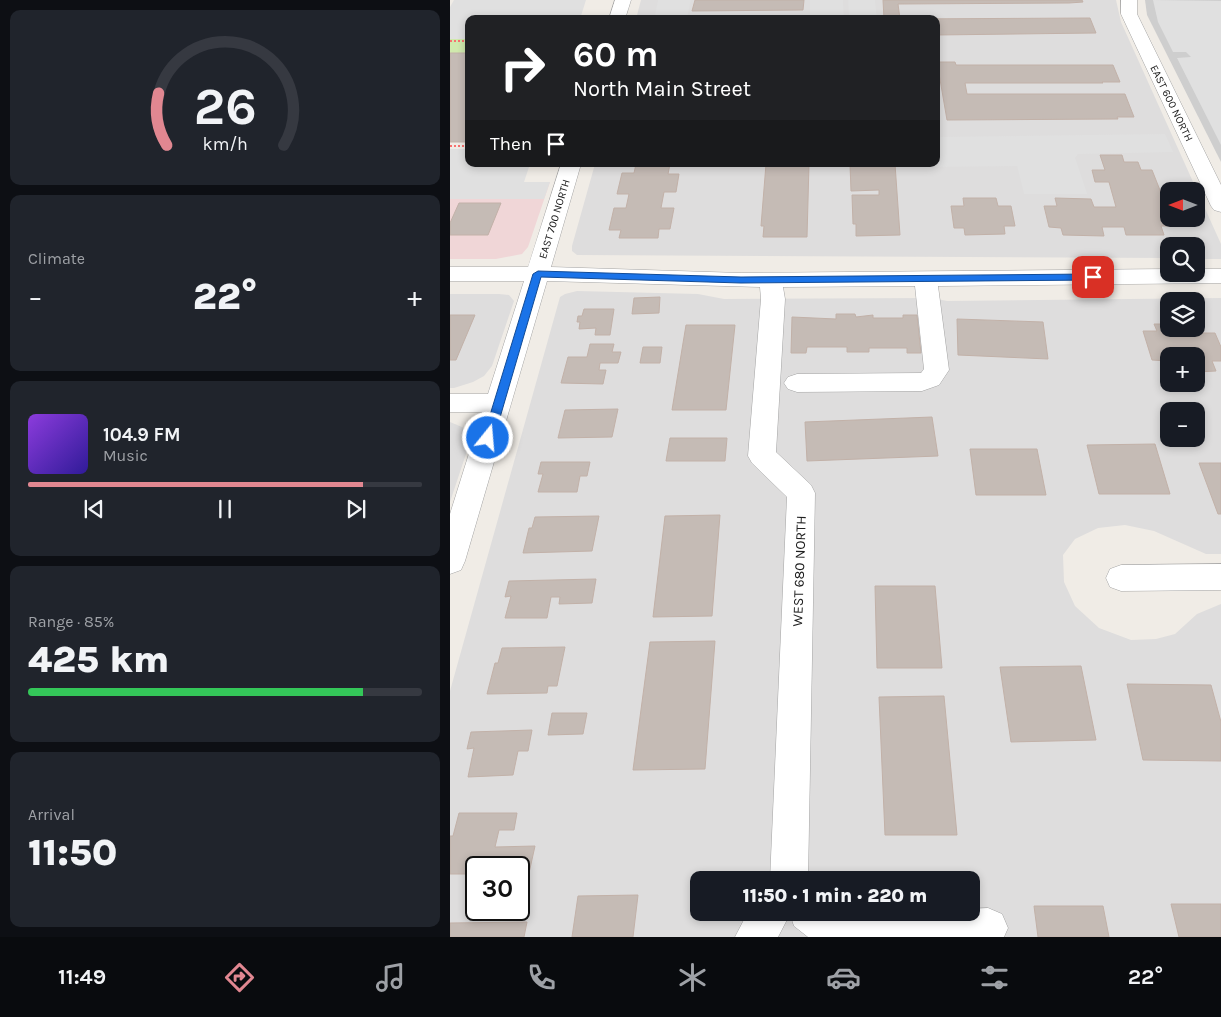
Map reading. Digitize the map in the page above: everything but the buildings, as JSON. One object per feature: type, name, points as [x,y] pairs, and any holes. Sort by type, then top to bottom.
[{"type":"street","points":[[618,15],[623,0]]},
{"type":"street","name":"EAST 600 NORTH","points":[[1129,0],[1129,14],[1221,206]]},
{"type":"street","name":"EAST 700 NORTH","points":[[450,561],[570,167]]},
{"type":"street","points":[[450,274],[538,274],[771,280],[1221,276]]},
{"type":"street","points":[[797,383],[922,382],[930,379],[937,370],[926,279]]},
{"type":"street","name":"WEST 680 NORTH","points":[[771,280],[773,299],[762,456],[801,493],[789,871]]},
{"type":"street","points":[[450,403],[499,403]]},
{"type":"street","points":[[1121,578],[1221,577]]},
{"type":"street","points":[[754,937],[765,921]]},
{"type":"street","points":[[817,921],[831,929],[845,930],[988,928]]},
{"type":"path","points":[[450,41],[465,41]]},
{"type":"path","points":[[450,146],[465,146]]},
{"type":"shaded area","points":[[454,0],[586,0],[581,15],[465,15],[465,39],[450,39],[450,7]]},
{"type":"shaded area","points":[[641,0],[1116,0],[1121,22],[1193,182],[1160,182],[1160,228],[1205,228],[1205,208],[1221,244],[1221,259],[1205,259],[1205,237],[1160,237],[1160,258],[577,255],[572,251],[594,167],[940,167],[940,15],[637,15]]},
{"type":"shaded area","points":[[658,0],[691,0],[688,15],[655,15]]},
{"type":"shaded area","points":[[810,0],[843,0],[844,15],[810,15]]},
{"type":"shaded area","points":[[848,0],[875,0],[877,15],[849,15]]},
{"type":"shaded area","points":[[1145,0],[1221,0],[1221,162],[1147,15]]},
{"type":"shaded area","points":[[1153,0],[1221,1],[1221,145],[1177,58],[1191,57],[1186,52],[1173,52],[1158,22]]},
{"type":"shaded area","points":[[1165,134],[1173,152],[1078,154],[1075,158],[1087,194],[1024,194],[1017,166],[940,167],[940,137]]},
{"type":"shaded area","points":[[450,149],[465,149],[465,167],[529,167],[524,182],[550,182],[544,199],[450,199]]},
{"type":"shaded area","points":[[550,182],[528,247],[522,254],[496,259],[450,259],[450,183]]},
{"type":"shaded area","points":[[577,291],[698,294],[724,299],[932,298],[947,301],[1160,299],[1160,337],[1205,337],[1205,298],[1221,298],[1221,554],[1206,554],[1154,531],[1125,525],[1098,528],[1075,539],[1063,555],[1064,582],[1075,606],[1099,628],[1131,640],[1156,639],[1175,634],[1197,614],[1221,604],[1221,937],[450,937],[450,691],[560,297]]},
{"type":"shaded area","points":[[450,294],[509,295],[514,301],[492,366],[484,376],[454,388],[450,388]]},
{"type":"shaded area","points":[[450,422],[469,432],[470,442],[450,502]]},
{"type":"green space","points":[[450,39],[465,39],[465,53],[450,53]]},
{"type":"route","points":[[488,438],[538,274],[741,280],[1093,277]]}]
